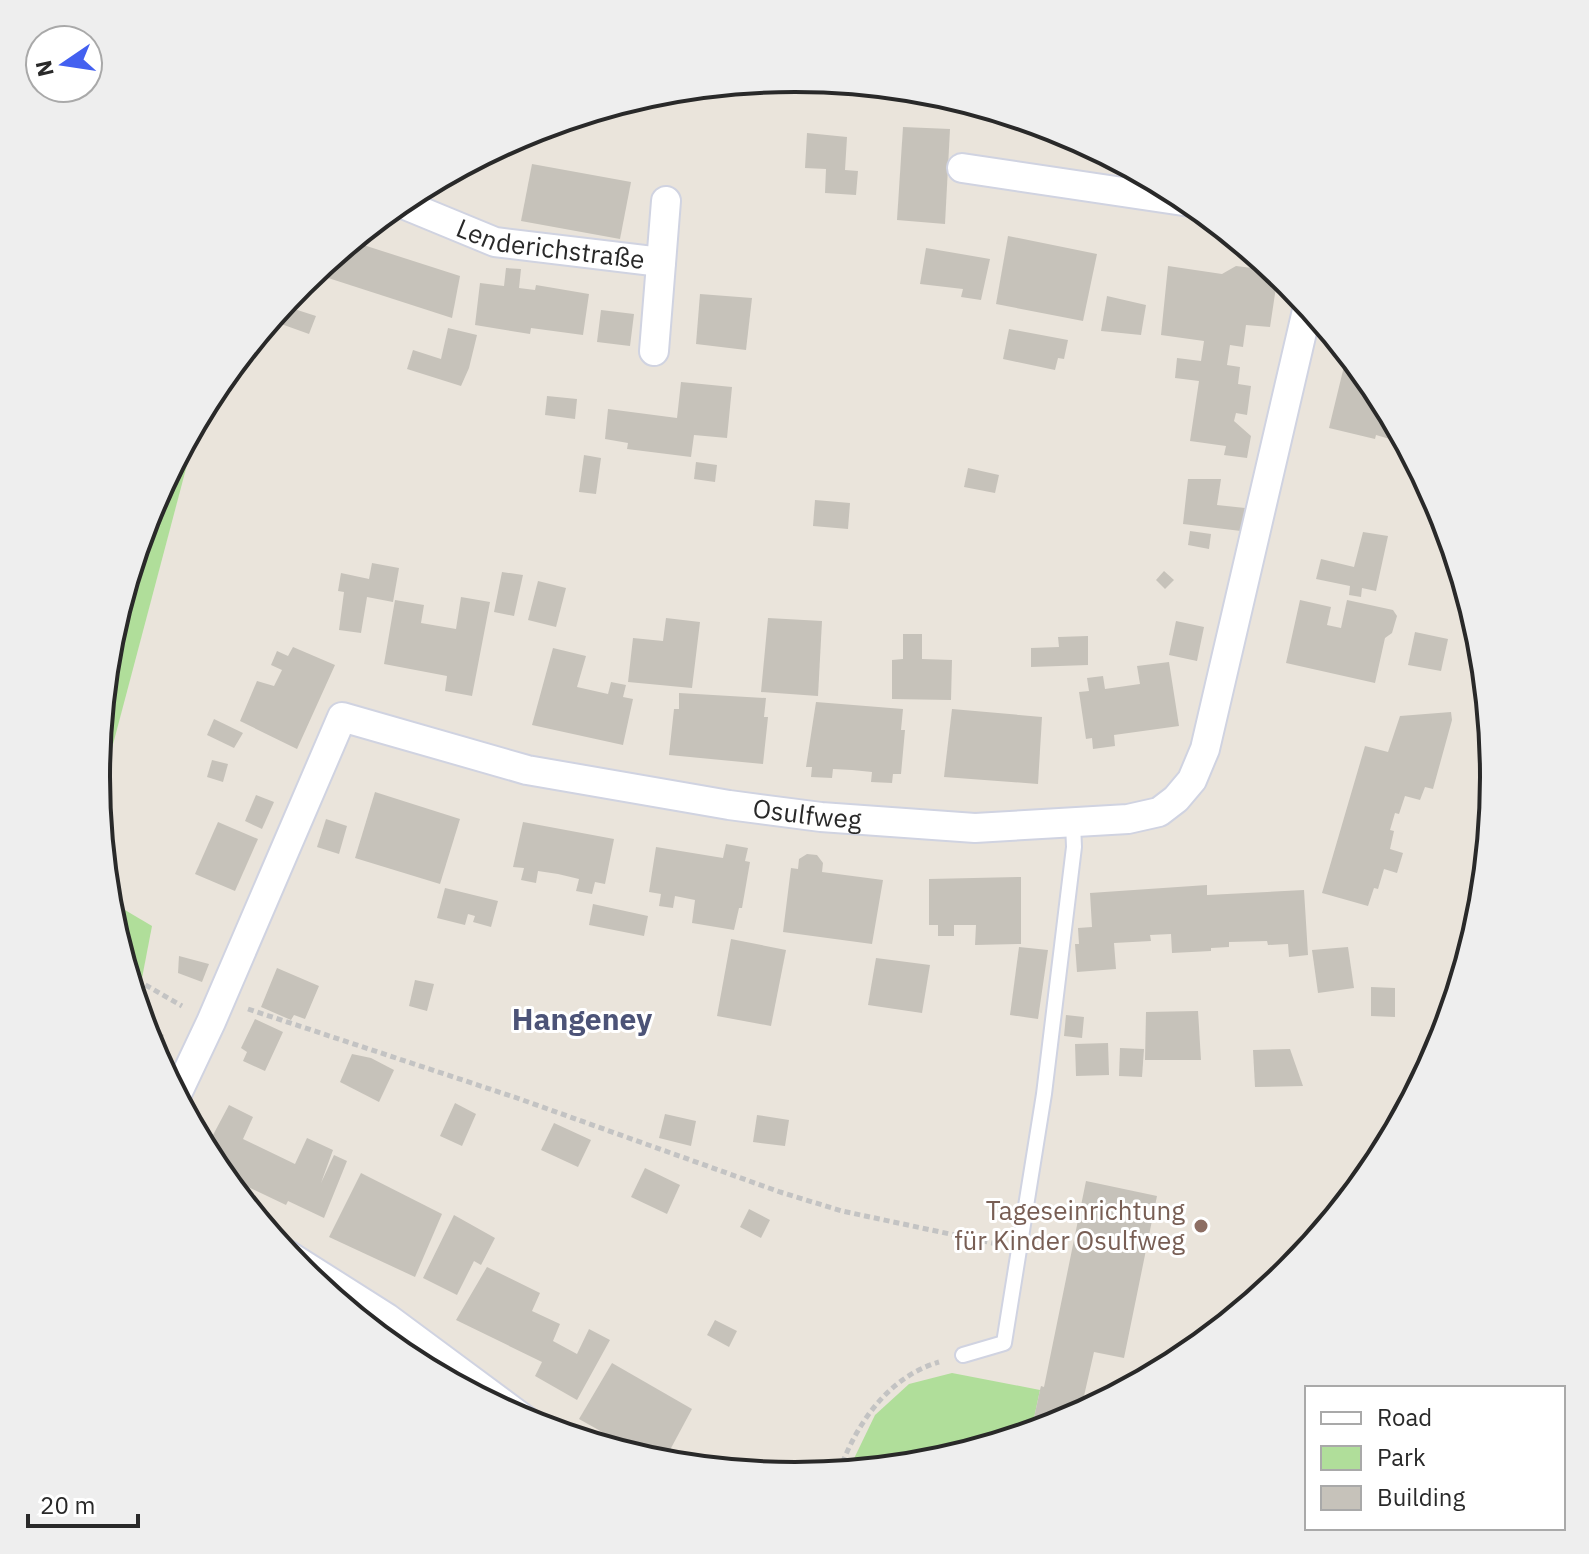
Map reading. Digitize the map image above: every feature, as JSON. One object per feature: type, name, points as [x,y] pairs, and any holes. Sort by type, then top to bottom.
[{"type":"street","points":[[962,168],[1159,197]]},
{"type":"street","name":"Lenderichstraße","points":[[654,351],[666,201]]},
{"type":"street","name":"Lenderichstraße","points":[[413,208],[495,242],[661,262]]},
{"type":"street","name":"Osulfweg","points":[[182,1083],[342,717],[527,770],[729,805],[836,818],[975,828],[1128,819],[1159,812],[1176,799],[1192,780],[1213,722],[1305,320]]},
{"type":"street","points":[[337,1286],[387,1318],[470,1379]]},
{"type":"lane","points":[[963,1355],[1004,1343],[1044,1094],[1074,847],[1073,823]]},
{"type":"path","points":[[141,980],[216,1011],[517,1098],[780,1192],[842,1211],[1019,1248]]},
{"type":"path","points":[[843,1461],[863,1421],[887,1391],[930,1365],[963,1355]]},
{"type":"green space","points":[[189,456],[111,754],[115,688],[133,600],[162,515]]},
{"type":"green space","points":[[123,909],[152,926],[141,982]]},
{"type":"green space","points":[[952,1373],[1040,1390],[1034,1419],[1015,1426],[928,1449],[854,1459],[875,1415],[909,1384]]},
{"type":"building","points":[[903,127],[950,129],[945,224],[897,220]]},
{"type":"building","points":[[807,133],[847,137],[845,170],[858,171],[856,195],[825,193],[826,169],[805,168]]},
{"type":"building","points":[[532,164],[631,182],[620,239],[521,221]]},
{"type":"building","points":[[1008,236],[1097,254],[1083,321],[996,304]]},
{"type":"building","points":[[364,245],[460,276],[452,318],[327,277]]},
{"type":"building","points":[[926,248],[990,259],[981,300],[961,297],[963,289],[920,284]]},
{"type":"building","points":[[1168,266],[1222,274],[1236,266],[1253,268],[1276,290],[1270,327],[1246,325],[1243,347],[1230,345],[1227,365],[1240,367],[1238,384],[1251,386],[1247,415],[1236,413],[1234,421],[1251,436],[1247,458],[1224,455],[1226,446],[1190,441],[1199,381],[1175,378],[1177,358],[1201,361],[1204,341],[1161,335]]},
{"type":"building","points":[[506,268],[521,269],[519,288],[535,290],[536,285],[589,294],[583,335],[531,328],[530,334],[475,325],[480,283],[504,286]]},
{"type":"building","points":[[700,294],[752,298],[746,350],[696,344]]},
{"type":"building","points":[[1107,296],[1146,305],[1141,335],[1101,331]]},
{"type":"building","points":[[294,309],[316,316],[309,334],[280,324]]},
{"type":"building","points":[[601,310],[634,314],[630,346],[597,342]]},
{"type":"building","points":[[448,328],[477,335],[461,386],[407,369],[413,350],[441,359]]},
{"type":"building","points":[[1009,329],[1068,340],[1064,359],[1058,358],[1055,370],[1003,359]]},
{"type":"building","points":[[1344,368],[1390,439],[1376,435],[1375,439],[1329,428]]},
{"type":"building","points":[[681,382],[732,387],[727,438],[694,435],[691,457],[627,449],[628,443],[605,439],[608,409],[677,418]]},
{"type":"building","points":[[547,396],[577,399],[575,419],[545,415]]},
{"type":"building","points":[[584,455],[601,458],[596,494],[579,492]]},
{"type":"building","points":[[696,462],[717,465],[715,482],[694,479]]},
{"type":"building","points":[[968,468],[999,475],[995,493],[964,487]]},
{"type":"building","points":[[1188,479],[1221,479],[1217,505],[1245,508],[1241,531],[1183,524]]},
{"type":"building","points":[[815,500],[850,503],[848,529],[813,526]]},
{"type":"building","points":[[1190,531],[1211,534],[1209,549],[1188,545]]},
{"type":"building","points":[[1363,532],[1388,536],[1376,591],[1362,588],[1361,597],[1349,595],[1350,586],[1316,579],[1321,559],[1354,567]]},
{"type":"building","points":[[372,563],[399,568],[393,602],[367,597],[361,633],[339,630],[344,592],[338,591],[341,573],[369,579]]},
{"type":"building","points":[[1164,571],[1174,580],[1165,589],[1156,580]]},
{"type":"building","points":[[502,572],[523,575],[514,616],[494,612]]},
{"type":"building","points":[[538,581],[566,588],[556,627],[528,620]]},
{"type":"building","points":[[461,597],[490,602],[472,696],[445,691],[447,676],[384,664],[395,600],[424,605],[421,623],[456,629]]},
{"type":"building","points":[[1300,600],[1331,607],[1327,625],[1341,628],[1347,600],[1393,610],[1397,616],[1392,633],[1385,638],[1375,683],[1286,663]]},
{"type":"building","points":[[666,618],[700,622],[692,688],[628,682],[633,638],[663,641]]},
{"type":"building","points":[[768,618],[822,621],[818,696],[761,692]]},
{"type":"building","points":[[1176,621],[1204,627],[1197,661],[1169,655]]},
{"type":"building","points":[[1415,632],[1448,639],[1441,671],[1408,665]]},
{"type":"building","points":[[903,634],[922,634],[922,659],[952,660],[951,700],[892,699],[892,660],[903,659]]},
{"type":"building","points":[[1088,636],[1088,665],[1031,667],[1031,648],[1059,647],[1058,637]]},
{"type":"building","points":[[293,647],[335,665],[297,749],[240,721],[257,681],[274,686],[282,670],[271,665],[277,651],[288,656]]},
{"type":"building","points":[[553,648],[586,656],[577,687],[608,694],[611,682],[626,685],[623,697],[633,699],[623,745],[532,725]]},
{"type":"building","points":[[1169,662],[1179,726],[1114,735],[1115,746],[1093,749],[1092,738],[1086,739],[1079,692],[1089,691],[1087,678],[1103,676],[1105,689],[1140,684],[1137,666]]},
{"type":"building","points":[[679,693],[766,698],[764,717],[768,717],[763,764],[669,755],[674,709],[679,709]]},
{"type":"building","points":[[816,702],[903,709],[901,730],[905,730],[901,774],[893,774],[892,783],[871,782],[872,772],[852,770],[833,769],[832,778],[811,777],[812,767],[806,767]]},
{"type":"building","points":[[952,709],[1042,717],[1038,784],[944,777]]},
{"type":"building","points":[[1451,712],[1452,720],[1433,789],[1425,787],[1420,800],[1405,796],[1399,814],[1395,813],[1390,830],[1394,831],[1390,849],[1403,853],[1397,873],[1384,869],[1378,889],[1374,888],[1368,906],[1322,893],[1365,746],[1388,752],[1400,716]]},
{"type":"building","points":[[214,719],[243,733],[234,748],[207,735]]},
{"type":"building","points":[[212,760],[228,764],[223,782],[207,777]]},
{"type":"building","points":[[375,792],[460,819],[440,884],[355,858]]},
{"type":"building","points":[[256,795],[274,802],[262,829],[245,821]]},
{"type":"building","points":[[326,819],[347,826],[339,854],[317,847]]},
{"type":"building","points":[[218,822],[258,839],[235,891],[195,874]]},
{"type":"building","points":[[523,822],[614,839],[605,884],[595,882],[592,894],[576,891],[579,879],[558,874],[538,871],[536,883],[521,880],[524,868],[513,867]]},
{"type":"building","points":[[726,844],[748,848],[745,861],[750,862],[742,908],[739,908],[734,930],[692,923],[695,900],[675,896],[673,908],[659,906],[661,894],[649,892],[656,847],[723,858]]},
{"type":"building","points":[[807,854],[817,855],[823,863],[822,872],[883,880],[872,944],[783,932],[791,868],[798,869],[799,859]]},
{"type":"building","points":[[1021,877],[1021,944],[975,945],[976,925],[954,925],[954,936],[938,936],[938,925],[929,925],[929,879]]},
{"type":"building","points":[[1207,885],[1207,895],[1304,890],[1308,955],[1289,957],[1288,944],[1268,945],[1267,941],[1229,942],[1229,947],[1211,948],[1211,951],[1172,953],[1171,934],[1150,935],[1151,941],[1114,943],[1116,969],[1077,972],[1075,944],[1079,944],[1078,928],[1092,927],[1090,893]]},
{"type":"building","points":[[445,888],[498,901],[491,927],[473,922],[475,916],[468,914],[465,925],[437,918]]},
{"type":"building","points":[[593,904],[648,916],[644,936],[589,925]]},
{"type":"building","points":[[731,939],[786,950],[771,1026],[717,1016]]},
{"type":"building","points":[[1019,947],[1048,950],[1038,1019],[1010,1015]]},
{"type":"building","points":[[1348,947],[1354,988],[1318,993],[1312,950]]},
{"type":"building","points":[[179,956],[209,964],[202,982],[178,973]]},
{"type":"building","points":[[876,958],[930,965],[922,1013],[868,1005]]},
{"type":"building","points":[[277,968],[319,986],[305,1019],[294,1015],[291,1020],[261,1007]]},
{"type":"building","points":[[415,980],[434,984],[427,1011],[409,1006]]},
{"type":"building","points":[[1371,987],[1395,988],[1395,1017],[1371,1016]]},
{"type":"building","points":[[1198,1011],[1201,1060],[1145,1060],[1146,1012]]},
{"type":"building","points":[[1066,1015],[1084,1017],[1082,1038],[1064,1036]]},
{"type":"building","points":[[255,1019],[283,1032],[265,1071],[243,1061],[247,1052],[241,1048]]},
{"type":"building","points":[[1108,1043],[1109,1075],[1076,1076],[1075,1044]]},
{"type":"building","points":[[1120,1048],[1144,1049],[1142,1077],[1119,1076]]},
{"type":"building","points":[[1290,1049],[1303,1086],[1255,1087],[1253,1050]]},
{"type":"building","points":[[352,1054],[371,1058],[394,1070],[379,1102],[340,1082]]},
{"type":"building","points":[[455,1103],[476,1114],[462,1146],[440,1136]]},
{"type":"building","points":[[229,1105],[253,1117],[243,1139],[295,1164],[307,1138],[333,1150],[321,1183],[334,1155],[347,1161],[324,1218],[288,1201],[286,1205],[245,1185],[212,1137]]},
{"type":"building","points":[[665,1114],[696,1121],[691,1146],[659,1138]]},
{"type":"building","points":[[757,1115],[789,1120],[785,1146],[753,1142]]},
{"type":"building","points":[[554,1123],[591,1140],[578,1167],[541,1150]]},
{"type":"building","points":[[645,1168],[680,1185],[667,1214],[631,1197]]},
{"type":"building","points":[[361,1173],[442,1214],[415,1277],[329,1237]]},
{"type":"building","points":[[1086,1181],[1157,1196],[1124,1358],[1094,1352],[1086,1396],[1034,1419],[1041,1386],[1044,1387]]},
{"type":"building","points":[[749,1209],[770,1220],[761,1238],[740,1227]]},
{"type":"building","points":[[454,1215],[495,1238],[481,1265],[474,1261],[457,1295],[423,1278]]},
{"type":"building","points":[[487,1267],[540,1293],[532,1311],[560,1324],[553,1341],[577,1354],[589,1329],[610,1340],[577,1400],[535,1376],[542,1362],[456,1320]]},
{"type":"building","points":[[715,1320],[737,1331],[729,1347],[707,1335]]},
{"type":"building","points":[[612,1363],[692,1409],[670,1450],[612,1437],[579,1419]]},
{"type":"place","name":"Tageseinrichtung für Kinder Osulfweg","points":[[1201,1226]]},
{"type":"district","name":"Hangeney","points":[[582,1020]]}]
